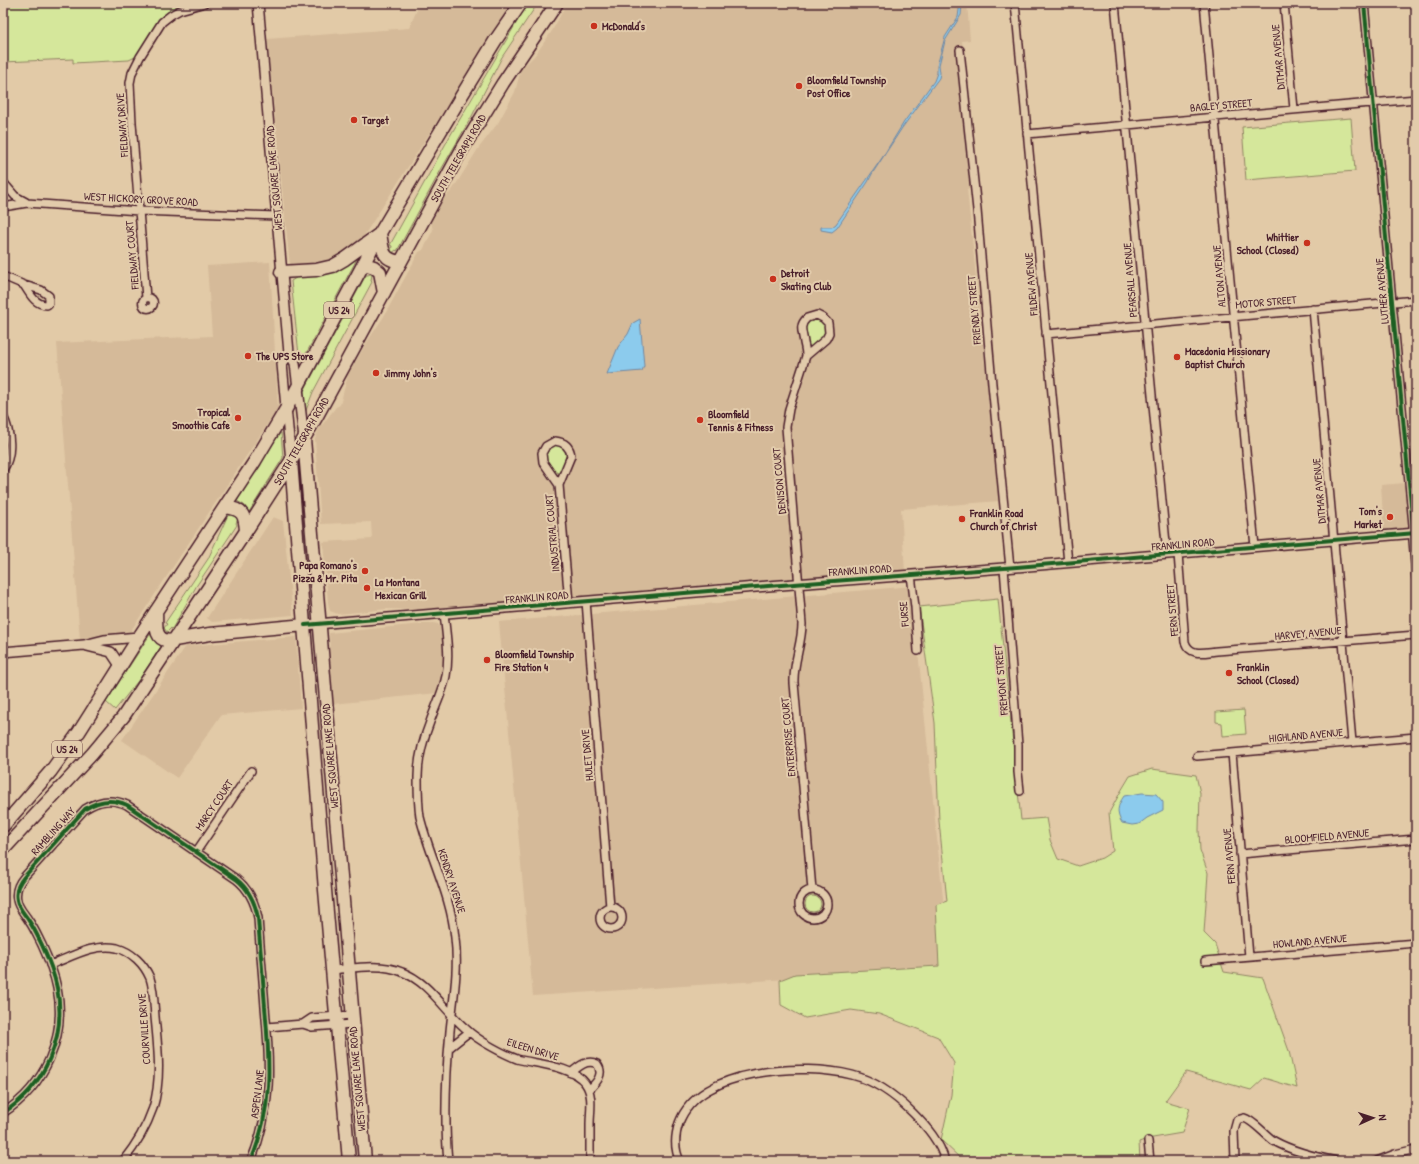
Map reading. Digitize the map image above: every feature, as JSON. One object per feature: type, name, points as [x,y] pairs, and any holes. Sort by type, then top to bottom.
[{"type":"highway","name":"US 24","points":[[3,826],[51,771],[79,732],[139,637],[255,461],[286,409],[380,233],[462,95],[521,3]]},
{"type":"highway","name":"SOUTH TELEGRAPH ROAD","points":[[3,850],[92,754],[123,717],[246,531],[304,439],[464,146],[503,83],[557,3]]},
{"type":"highway","points":[[281,272],[316,270],[333,266],[380,233],[385,255],[390,260],[400,262]]},
{"type":"highway","points":[[364,264],[374,266],[380,272],[384,293]]},
{"type":"highway","name":"WEST SQUARE LAKE ROAD","points":[[304,439],[364,1161]]},
{"type":"highway","name":"WEST SQUARE LAKE ROAD","points":[[291,461],[325,890],[349,1161]]},
{"type":"highway","points":[[225,507],[240,511],[246,521],[246,531]]},
{"type":"highway","points":[[156,611],[157,631],[159,636],[163,640],[174,641]]},
{"type":"highway","name":"FRANKLIN ROAD","points":[[174,641],[210,634],[305,625]]},
{"type":"street","name":"FIELDWAY DRIVE","points":[[139,211],[130,100],[130,83],[132,73],[145,48],[162,22],[180,10],[205,3]]},
{"type":"street","name":"WEST SQUARE LAKE ROAD","points":[[258,3],[289,353],[295,363],[304,439]]},
{"type":"street","name":"FILDEW AVENUE","points":[[1015,3],[1068,563]]},
{"type":"street","name":"PEARSALL AVENUE","points":[[1114,3],[1127,124],[1167,554]]},
{"type":"street","name":"ALTON AVENUE","points":[[1204,3],[1255,547]]},
{"type":"street","name":"DITMAR AVENUE","points":[[1284,3],[1294,110]]},
{"type":"street","name":"LUTHER AVENUE","points":[[1364,3],[1415,533],[1416,577]]},
{"type":"street","name":"FRIENDLY STREET","points":[[960,50],[977,210],[1007,568]]},
{"type":"street","name":"BAGLEY STREET","points":[[1028,134],[1416,99]]},
{"type":"street","points":[[3,182],[15,196],[27,203]]},
{"type":"street","name":"WEST HICKORY GROVE ROAD","points":[[3,207],[27,203],[139,211],[277,216]]},
{"type":"street","name":"FIELDWAY COURT","points":[[139,211],[146,298]]},
{"type":"street","points":[[3,276],[24,285]]},
{"type":"street","name":"MOTOR STREET","points":[[1046,334],[1416,300]]},
{"type":"street","name":"DITMAR AVENUE","points":[[1313,309],[1352,742]]},
{"type":"street","name":"DENISON COURT","points":[[799,584],[786,421],[788,408],[806,356],[828,336],[830,329],[828,323],[820,316],[810,316],[803,323],[801,330],[806,356]]},
{"type":"street","name":"WEST SQUARE LAKE ROAD","points":[[289,353],[282,364],[291,461]]},
{"type":"street","points":[[3,416],[9,433],[10,447],[8,461],[3,470]]},
{"type":"street","name":"INDUSTRIAL COURT","points":[[559,485],[542,459],[544,449],[555,441],[565,444],[571,456],[559,485],[569,603]]},
{"type":"street","name":"FRANKLIN ROAD","points":[[305,625],[1178,554],[1415,533]]},
{"type":"street","name":"FERN STREET","points":[[1178,554],[1185,642],[1191,651],[1196,653],[1202,652]]},
{"type":"street","name":"FREMONT STREET","points":[[1007,568],[1020,791]]},
{"type":"street","name":"FURSE","points":[[911,575],[918,651]]},
{"type":"street","name":"ENTERPRISE COURT","points":[[799,584],[802,629],[794,676],[812,890]]},
{"type":"street","name":"HULET DRIVE","points":[[586,601],[610,907]]},
{"type":"street","name":"KENDRY AVENUE","points":[[444,613],[448,652],[446,675],[442,692],[423,740],[419,764],[418,786],[419,806],[422,822],[432,857],[449,901],[456,945],[456,966],[449,1048],[447,1116],[448,1161]]},
{"type":"street","name":"HARVEY AVENUE","points":[[1202,652],[1416,635]]},
{"type":"street","points":[[3,652],[84,645],[104,640],[139,637]]},
{"type":"street","points":[[84,645],[111,652],[121,666]]},
{"type":"street","name":"HIGHLAND AVENUE","points":[[1197,756],[1416,737]]},
{"type":"street","name":"FERN AVENUE","points":[[1232,753],[1249,957]]},
{"type":"street","name":"MARCY COURT","points":[[196,852],[251,771]]},
{"type":"street","name":"RAMBLING WAY","points":[[3,1113],[20,1102],[35,1084],[48,1064],[55,1045],[60,1008],[57,986],[50,965],[35,931],[19,905],[16,891],[20,881],[85,809],[102,801],[112,800],[122,803],[241,883],[249,892],[256,906],[258,918],[267,1027]]},
{"type":"street","name":"BLOOMFIELD AVENUE","points":[[1240,854],[1416,839]]},
{"type":"street","name":"HOWLAND AVENUE","points":[[1205,961],[1416,943]]},
{"type":"street","name":"COURVILLE DRIVE","points":[[50,965],[87,950],[109,947],[123,950],[134,957],[143,966],[150,979],[153,990],[158,1049],[158,1085],[153,1107],[146,1126],[135,1146],[123,1161]]},
{"type":"street","name":"EILEEN DRIVE","points":[[333,970],[384,967],[403,972],[425,986],[469,1032],[490,1046],[509,1056],[571,1073],[584,1081],[589,1090]]},
{"type":"street","points":[[267,1027],[303,1024],[312,1018],[337,1021],[352,1020]]},
{"type":"street","name":"ASPEN LANE","points":[[251,1161],[259,1138],[267,1102],[269,1065],[267,1027]]},
{"type":"street","points":[[449,1048],[469,1032]]},
{"type":"street","points":[[571,1073],[585,1063],[591,1062],[597,1064],[600,1069],[600,1075],[597,1081],[589,1090],[591,1102],[590,1161]]},
{"type":"street","points":[[680,1161],[677,1154],[677,1129],[683,1114],[700,1096],[725,1082],[757,1073],[787,1069],[831,1071],[852,1075],[869,1081],[890,1093],[922,1122],[938,1143],[945,1161]]},
{"type":"street","points":[[1235,1161],[1234,1127],[1240,1118],[1248,1119],[1266,1135],[1289,1148],[1307,1155],[1337,1161]]},
{"type":"street","points":[[1148,1141],[1150,1161]]},
{"type":"street","points":[[1377,1161],[1396,1158],[1416,1149]]},
{"type":"shaded area","points":[[420,3],[513,3],[363,237],[346,255],[327,264],[290,266],[267,39],[409,28]]},
{"type":"shaded area","points":[[567,3],[967,3],[970,40],[962,41],[978,188],[967,189],[999,501],[901,509],[905,573],[413,615],[412,610],[387,609],[338,614],[330,611],[323,542],[372,539],[371,522],[321,524],[315,439],[319,429],[336,407],[340,405],[348,375],[383,318],[419,252],[423,250],[433,230],[431,222],[443,199],[453,189],[478,149],[498,123],[515,92],[521,69],[536,54],[552,31]]},
{"type":"shaded area","points":[[270,262],[278,408],[128,635],[80,640],[57,343],[212,336],[207,266]]},
{"type":"shaded area","points":[[1409,448],[1416,448],[1416,513]]},
{"type":"shaded area","points":[[1405,483],[1407,529],[1384,532],[1381,485]]},
{"type":"shaded area","points":[[273,517],[283,521],[293,615],[212,622],[207,618]]},
{"type":"shaded area","points":[[913,586],[918,651],[950,968],[533,996],[499,622]]},
{"type":"shaded area","points":[[433,623],[438,624],[441,628],[444,637],[445,652],[443,679],[437,693],[333,704],[329,633]]},
{"type":"shaded area","points":[[296,637],[301,708],[221,715],[177,778],[122,740],[186,646]]},
{"type":"green space","points":[[3,3],[183,3],[175,7],[163,17],[137,56],[129,60],[73,63],[73,59],[3,62]]},
{"type":"green space","points":[[528,3],[538,3],[502,57],[472,116],[397,251],[396,250],[392,253],[392,246],[390,245],[450,136]]},
{"type":"green space","points":[[1351,118],[1355,171],[1246,180],[1242,127]]},
{"type":"green space","points":[[358,257],[300,364],[291,281],[296,277],[335,272]]},
{"type":"green space","points":[[372,274],[372,282],[313,392],[305,413],[304,391],[366,275]]},
{"type":"green space","points":[[814,319],[820,320],[825,324],[826,333],[811,347],[808,345],[805,327]]},
{"type":"green space","points":[[281,433],[283,458],[249,512],[244,505],[237,501]]},
{"type":"green space","points":[[555,445],[563,447],[566,454],[565,464],[558,473],[550,466],[546,456],[548,449]]},
{"type":"green space","points":[[233,514],[237,516],[237,525],[197,585],[172,629],[171,628],[167,632],[164,628],[167,624],[165,623],[208,559],[228,515]]},
{"type":"green space","points":[[998,599],[1021,820],[1046,818],[1050,840],[1058,859],[1078,866],[1102,858],[1113,851],[1109,813],[1130,776],[1152,769],[1196,775],[1200,793],[1200,850],[1208,873],[1204,933],[1215,944],[1224,972],[1263,978],[1289,1051],[1297,1088],[1264,1078],[1251,1090],[1186,1072],[1165,1101],[1190,1108],[1182,1133],[1147,1139],[1139,1142],[1140,1161],[963,1161],[941,1140],[951,1095],[954,1063],[938,1037],[879,1014],[851,1010],[805,1018],[781,1005],[780,980],[795,974],[939,966],[936,905],[947,901],[939,821],[935,723],[919,607]]},
{"type":"green space","points":[[151,633],[154,639],[162,645],[141,677],[115,710],[106,702]]},
{"type":"green space","points":[[1244,710],[1246,734],[1223,736],[1222,723],[1216,722],[1216,712]]},
{"type":"green space","points":[[810,896],[816,896],[821,901],[819,910],[816,912],[810,912],[805,907],[805,901]]},
{"type":"water","points":[[960,3],[962,3],[961,15],[945,41],[939,65],[939,78],[902,128],[837,228],[832,232],[821,230],[821,227],[832,227],[836,224],[882,158],[904,122],[934,81],[945,37],[958,17]]},
{"type":"water","points":[[640,319],[644,366],[642,371],[607,374],[618,347],[628,334],[633,323]]},
{"type":"water","points":[[1142,793],[1156,794],[1163,802],[1163,810],[1139,824],[1132,825],[1122,823],[1118,810],[1124,796]]},
{"type":"cycle path","points":[[1364,3],[1413,525],[1416,577]]},
{"type":"cycle path","points":[[305,625],[1416,533]]},
{"type":"cycle path","points":[[3,1113],[18,1102],[31,1089],[41,1075],[50,1059],[59,1024],[57,988],[51,966],[31,924],[19,906],[16,897],[20,882],[85,809],[100,802],[116,801],[127,805],[236,879],[248,892],[253,901],[258,918],[269,1066],[263,1122],[251,1161]]},
{"type":"place","name":"McDonald's","points":[[594,26]]},
{"type":"place","name":"Bloomfield Township Post Office","points":[[799,86]]},
{"type":"place","name":"Target","points":[[354,120]]},
{"type":"place","name":"Whittier School (Closed)","points":[[1307,243]]},
{"type":"place","name":"Detroit Skating Club","points":[[773,279]]},
{"type":"place","name":"The UPS Store","points":[[248,356]]},
{"type":"place","name":"Macedonia Missionary Baptist Church","points":[[1177,357]]},
{"type":"place","name":"Jimmy John's","points":[[376,373]]},
{"type":"place","name":"Tropical Smoothie Cafe","points":[[238,418]]},
{"type":"place","name":"Bloomfield Tennis & Fitness","points":[[700,420]]},
{"type":"place","name":"Tom's Market","points":[[1390,517]]},
{"type":"place","name":"Franklin Road Church of Christ","points":[[962,519]]},
{"type":"place","name":"Papa Romano's Pizza & Mr. Pita","points":[[365,571]]},
{"type":"place","name":"La Montana Mexican Grill","points":[[367,588]]},
{"type":"place","name":"Bloomfield Township Fire Station 4","points":[[487,660]]},
{"type":"place","name":"Franklin School (Closed)","points":[[1229,673]]}]
